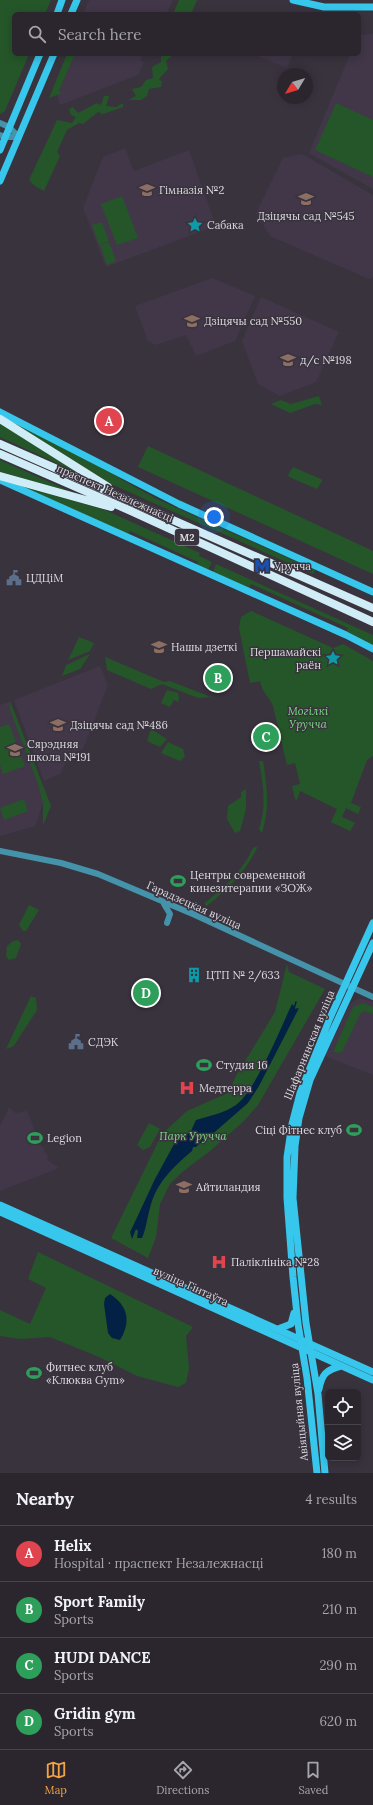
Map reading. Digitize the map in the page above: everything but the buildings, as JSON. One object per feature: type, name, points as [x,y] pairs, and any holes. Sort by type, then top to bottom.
[{"type":"highway","points":[[0,419],[133,508]]},
{"type":"highway","name":"праспект Незалежнасці","points":[[0,444],[373,622]]},
{"type":"highway","name":"праспект Незалежнасці","points":[[0,454],[373,608]]},
{"type":"highway","points":[[0,476],[133,508]]},
{"type":"main road","points":[[57,12],[62,0]]},
{"type":"main road","points":[[72,12],[77,0]]},
{"type":"main road","points":[[293,0],[324,8],[373,7]]},
{"type":"main road","points":[[0,150],[3,136],[9,127],[39,56]]},
{"type":"main road","points":[[0,181],[53,56]]},
{"type":"main road","name":"праспект Незалежнасці","points":[[0,412],[179,504],[373,592]]},
{"type":"main road","points":[[0,480],[332,629],[373,649]]},
{"type":"main road","name":"Шафарнянская вуліца","points":[[302,1348],[296,1303],[287,1198],[289,1140],[300,1093],[330,1018],[373,923]]},
{"type":"main road","name":"Шафарнянская вуліца","points":[[308,1343],[292,1193],[295,1146],[299,1118],[310,1080],[373,943]]},
{"type":"main road","name":"вуліца Гінтаўта","points":[[0,1205],[373,1372]]},
{"type":"main road","name":"вуліца Гінтаўта","points":[[0,1212],[373,1380]]},
{"type":"main road","points":[[278,1329],[293,1322],[296,1303]]},
{"type":"main road","name":"Авіяцыйная вуліца","points":[[308,1343],[311,1352],[318,1394],[326,1473]]},
{"type":"main road","name":"Авіяцыйная вуліца","points":[[302,1348],[317,1473]]},
{"type":"main road","points":[[318,1394],[322,1375],[330,1369],[341,1366]]},
{"type":"street","points":[[0,123],[9,127],[19,137]]},
{"type":"street","points":[[3,136],[19,137]]},
{"type":"street","name":"Гарадзецкая вуліца","points":[[0,851],[61,863],[98,874],[161,902],[195,915],[345,985],[373,996]]},
{"type":"street","points":[[161,902],[170,913],[167,923]]},
{"type":"street","points":[[195,905],[193,911],[195,915]]},
{"type":"shaded area","points":[[89,0],[173,0],[167,12],[84,12]]},
{"type":"shaded area","points":[[373,34],[373,189],[309,153],[349,56],[361,56],[361,35]]},
{"type":"shaded area","points":[[74,56],[142,56],[140,60],[144,62],[138,75],[60,105],[57,95]]},
{"type":"shaded area","points":[[257,56],[292,56],[287,68]]},
{"type":"shaded area","name":"Гімназія №2","points":[[125,148],[134,171],[189,150],[216,226],[106,267],[83,208],[103,157]]},
{"type":"shaded area","name":"Дзіцячы сад №545","points":[[302,154],[373,195],[373,277],[369,279],[270,236],[256,213],[283,158]]},
{"type":"shaded area","name":"Дзіцячы сад №550","points":[[212,278],[255,296],[235,341],[196,356],[186,335],[156,345],[148,341],[135,306]]},
{"type":"shaded area","name":"д/с №198","points":[[261,297],[339,332],[316,382],[280,396],[258,384],[242,341]]},
{"type":"shaded area","name":"Дзіцячы сад №486","points":[[100,666],[108,685],[83,749],[69,754],[61,773],[44,781],[14,700]]},
{"type":"shaded area","name":"Сярэдняя школа №191","points":[[10,701],[46,794],[35,826],[0,836],[0,705]]},
{"type":"shaded area","points":[[359,998],[373,1002],[373,1075],[325,1056],[350,1004]]},
{"type":"shaded area","points":[[9,1107],[15,1113],[27,1111],[41,1146],[45,1149],[44,1151],[48,1156],[47,1160],[59,1168],[0,1191],[0,1126]]},
{"type":"green space","points":[[0,0],[51,0],[46,12],[12,12],[12,56],[28,56],[5,111],[0,114]]},
{"type":"green space","points":[[179,0],[197,0],[192,12],[174,12]]},
{"type":"green space","points":[[66,56],[74,56],[59,91],[62,93],[49,98]]},
{"type":"green space","points":[[161,56],[172,56],[166,61],[168,69],[159,79],[162,82],[161,87],[149,89],[147,96],[141,100],[128,100],[136,96],[132,89],[141,87],[146,80],[153,78],[152,67],[161,62]]},
{"type":"green space","points":[[104,96],[109,96],[106,106],[116,107],[123,103],[123,107],[103,114],[98,112],[83,124],[79,123],[67,130],[57,152],[60,156],[44,191],[35,186],[29,180],[57,120],[72,123],[76,117],[71,115],[69,109],[73,107],[78,113],[97,103],[101,105]]},
{"type":"green space","points":[[336,103],[373,120],[373,177],[315,150]]},
{"type":"green space","points":[[122,196],[138,238],[117,245],[101,204]]},
{"type":"green space","points":[[102,222],[109,241],[99,245],[92,225]]},
{"type":"green space","points":[[109,242],[116,261],[107,265],[100,245]]},
{"type":"green space","points":[[319,396],[322,405],[315,404],[290,413],[271,404],[281,400],[291,404]]},
{"type":"green space","points":[[0,416],[112,473],[157,499],[315,570],[313,574],[111,484]]},
{"type":"green space","points":[[0,423],[80,474],[0,437]]},
{"type":"green space","points":[[148,446],[373,551],[373,574],[138,467]]},
{"type":"green space","points":[[0,460],[85,498],[0,473]]},
{"type":"green space","points":[[293,467],[321,479],[322,481],[317,489],[289,477],[288,475]]},
{"type":"green space","points":[[4,481],[105,510],[200,553],[199,556],[212,562],[208,570],[197,565],[198,562],[130,531],[128,534]]},
{"type":"green space","points":[[216,564],[373,635],[373,645],[346,632],[348,628],[251,584],[249,588],[213,572]]},
{"type":"green space","name":"Могілкі Уручча","points":[[251,611],[333,648],[343,644],[373,661],[373,756],[367,760],[351,803],[361,807],[358,814],[346,808],[342,817],[355,823],[350,831],[331,822],[337,809],[300,791],[297,800],[295,799],[292,786],[300,784],[295,763],[287,765],[273,706],[260,681],[250,683],[239,628],[241,617]]},
{"type":"green space","points":[[79,637],[94,643],[90,651],[68,660]]},
{"type":"green space","points":[[90,654],[80,669],[62,676],[66,665]]},
{"type":"green space","points":[[105,657],[164,682],[170,681],[221,701],[209,697],[198,698],[162,684],[151,689],[107,670]]},
{"type":"green space","points":[[167,690],[178,693],[179,698],[178,702],[174,700],[170,707],[161,703]]},
{"type":"green space","points":[[10,701],[51,806],[43,825],[43,803],[38,784],[10,710]]},
{"type":"green space","points":[[9,724],[25,766],[3,774],[0,765],[0,727]]},
{"type":"green space","points":[[151,729],[167,739],[160,747],[147,741]]},
{"type":"green space","points":[[168,742],[183,749],[185,756],[180,761],[161,753]]},
{"type":"green space","points":[[259,761],[263,761],[267,797],[265,824],[262,833],[259,829],[263,812],[264,795]]},
{"type":"green space","points":[[246,789],[246,809],[240,831],[235,833],[227,819],[228,806],[241,797],[241,792]]},
{"type":"green space","points":[[24,799],[28,811],[4,820],[0,808]]},
{"type":"green space","points":[[258,846],[248,864],[236,879],[207,906],[205,905],[205,903],[232,878],[244,864],[253,848]]},
{"type":"green space","points":[[29,905],[39,910],[26,931],[23,931],[19,925]]},
{"type":"green space","points":[[18,940],[21,944],[16,958],[9,960],[6,956],[7,946],[13,941]]},
{"type":"green space","name":"Парк Уручча","points":[[287,964],[289,972],[325,989],[258,1105],[244,1121],[210,1151],[181,1173],[170,1184],[160,1204],[156,1237],[148,1258],[111,1238],[162,1134],[187,1111],[228,1093],[236,1076],[275,1012]]},
{"type":"green space","points":[[31,996],[36,998],[37,1010],[15,1044],[6,1049]]},
{"type":"green space","points":[[363,1003],[373,1007],[373,1014],[365,1011],[360,1014],[342,1052],[333,1052],[353,1007]]},
{"type":"green space","points":[[149,1123],[160,1129],[150,1147],[143,1150],[137,1145]]},
{"type":"green space","points":[[38,1252],[193,1327],[186,1336],[189,1368],[186,1383],[178,1387],[137,1376],[99,1357],[50,1337],[20,1339],[0,1336],[0,1310],[30,1324],[46,1288],[28,1279]]},
{"type":"water","points":[[292,1004],[294,1009],[299,1008],[259,1086],[248,1103],[209,1137],[204,1137],[204,1140],[196,1147],[193,1147],[192,1151],[166,1176],[156,1191],[142,1238],[137,1238],[138,1231],[136,1229],[132,1239],[130,1232],[155,1179],[179,1135],[190,1133],[196,1120],[227,1110],[236,1105],[243,1098],[259,1073]]},
{"type":"water","points":[[110,1294],[116,1298],[124,1308],[126,1314],[126,1326],[120,1340],[112,1338],[108,1333],[104,1304],[105,1298]]},
{"type":"waterway","points":[[294,1009],[296,1002]]},
{"type":"place","name":"Гімназія №2","points":[[147,190]]},
{"type":"place","name":"Дзіцячы сад №545","points":[[306,199]]},
{"type":"place","name":"Сабака","points":[[195,225]]},
{"type":"place","name":"Дзіцячы сад №550","points":[[192,321]]},
{"type":"place","name":"д/с №198","points":[[288,360]]},
{"type":"place","name":"Helix","points":[[109,421]]},
{"type":"place","name":"Уручча","points":[[262,566]]},
{"type":"place","name":"ЦДЦіМ","points":[[14,578]]},
{"type":"place","name":"Нашы дзеткі","points":[[159,647]]},
{"type":"place","name":"Першамайскі раён","points":[[333,658]]},
{"type":"place","name":"Sport Family","points":[[218,678]]},
{"type":"place","name":"Дзіцячы сад №486","points":[[58,725]]},
{"type":"place","name":"HUDI DANCE","points":[[266,737]]},
{"type":"place","name":"Сярэдняя школа №191","points":[[15,750]]},
{"type":"place","name":"Центры современной кинезитерапии «ЗОЖ»","points":[[178,881]]},
{"type":"place","name":"ЦТП № 2/633","points":[[194,975]]},
{"type":"place","name":"Gridin gym","points":[[146,993]]},
{"type":"place","name":"СДЭК","points":[[76,1042]]},
{"type":"place","name":"Студия 16","points":[[204,1065]]},
{"type":"place","name":"Медтерра","points":[[187,1088]]},
{"type":"place","name":"Сіці Фітнес клуб","points":[[354,1130]]},
{"type":"place","name":"Legion","points":[[35,1138]]},
{"type":"place","name":"Айтиландия","points":[[184,1187]]},
{"type":"place","name":"Паліклініка №28","points":[[219,1262]]},
{"type":"place","name":"Фитнес клуб «Клюква Gym»","points":[[34,1373]]}]
